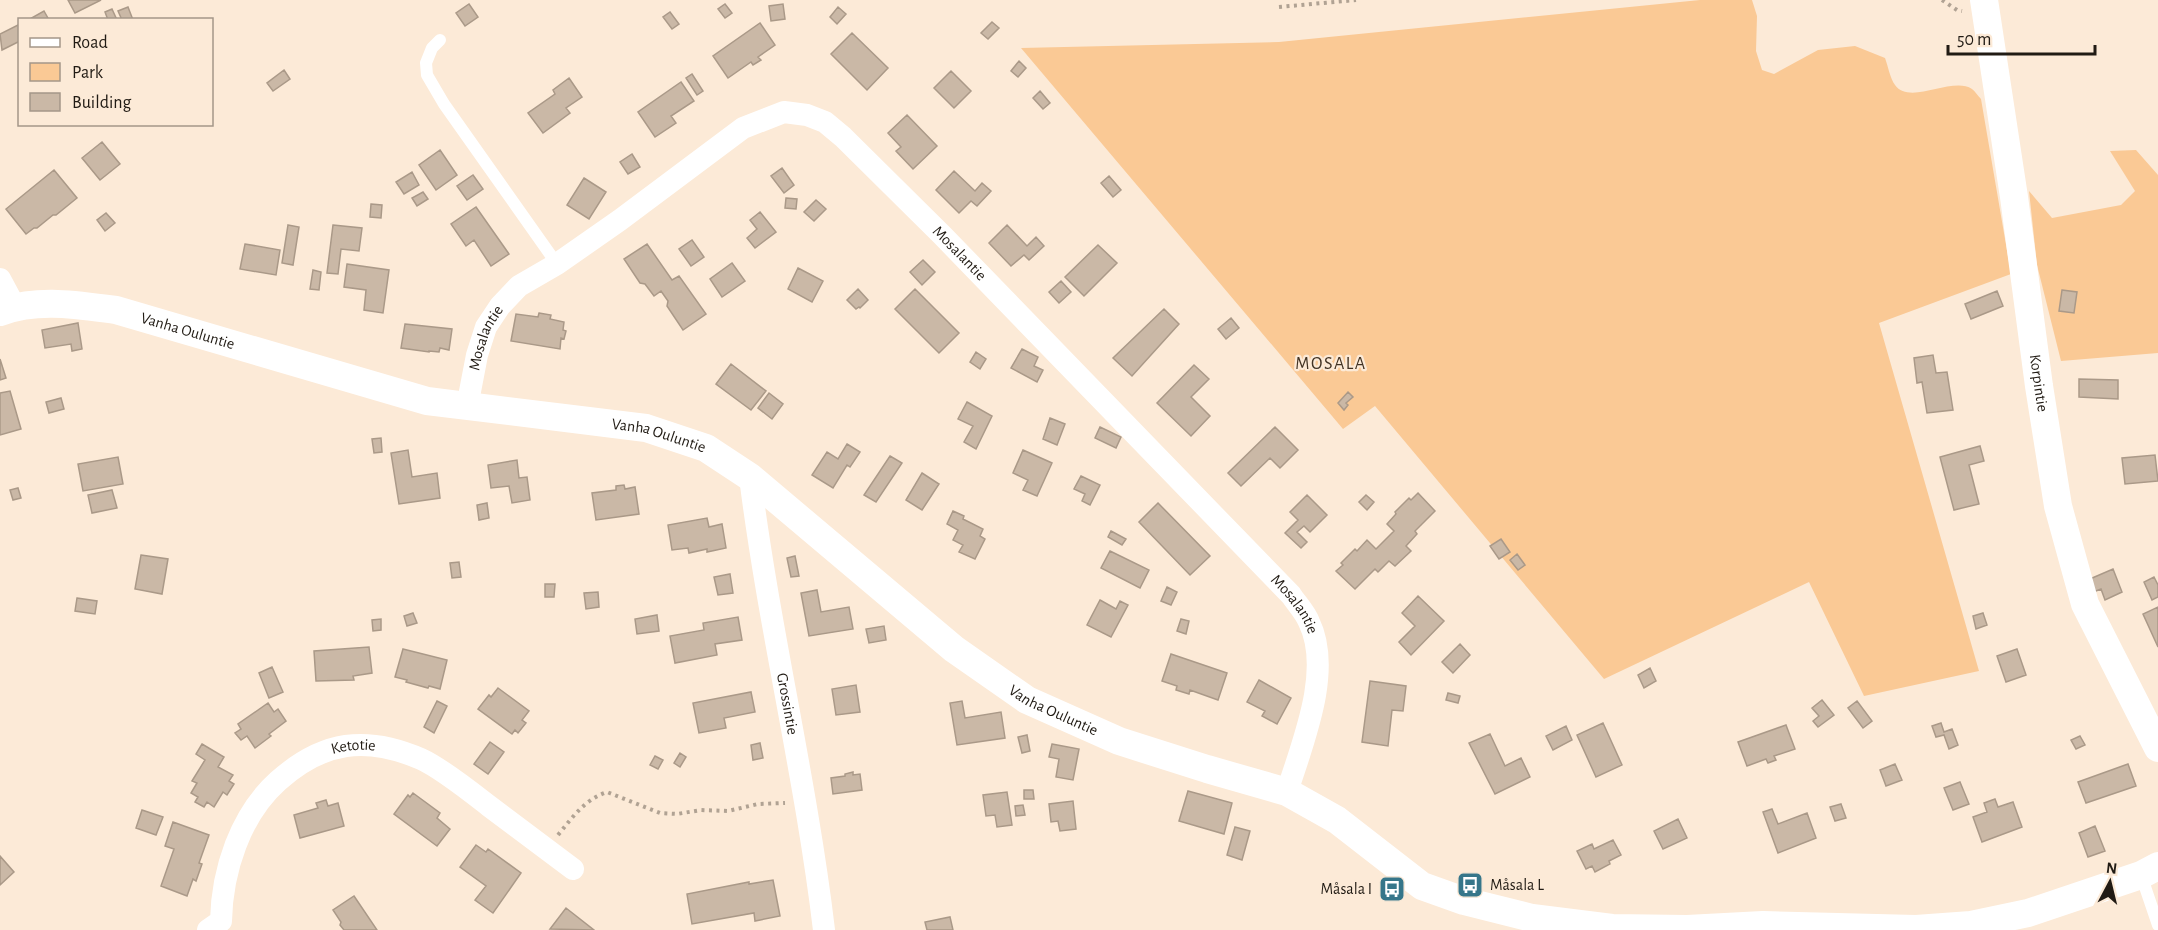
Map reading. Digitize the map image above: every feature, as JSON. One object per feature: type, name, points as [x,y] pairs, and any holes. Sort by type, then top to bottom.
[{"type":"street","name":"Korpintie","points":[[1984,0],[2058,506],[2085,604],[2158,748]]},
{"type":"street","name":"Mosalantie","points":[[467,407],[477,355],[486,327],[500,306],[519,286],[557,264],[620,220],[743,128],[784,112],[807,115],[825,122],[942,235],[1291,595],[1309,621],[1316,641],[1317,666],[1312,713],[1287,792]]},
{"type":"street","points":[[0,279],[7,309]]},
{"type":"street","name":"Vanha Ouluntie","points":[[7,309],[42,303],[116,310],[427,401],[646,428],[706,448],[750,477],[954,649],[1027,700],[1119,741],[1287,792],[1337,820],[1422,886],[1498,910],[1532,918],[1612,928],[1763,925],[1916,929],[1971,925],[2028,913],[2150,870]]},
{"type":"street","name":"Grossintie","points":[[750,477],[758,539],[824,930]]},
{"type":"street","name":"Ketotie","points":[[220,927],[221,898],[229,865],[244,825],[263,794],[291,769],[323,751],[356,744],[390,748],[423,760],[470,792],[573,870]]},
{"type":"lane","points":[[440,40],[432,48],[426,63],[427,75],[444,104],[557,264]]},
{"type":"lane","points":[[2150,870],[2158,925]]},
{"type":"path","points":[[1279,7],[1356,0]]},
{"type":"path","points":[[547,850],[583,805],[595,796],[607,792],[660,813],[677,814],[702,810],[728,811],[758,804],[804,803]]},
{"type":"green space","points":[[1700,0],[1752,0],[1757,16],[1756,51],[1762,70],[1774,74],[1818,50],[1855,46],[1885,58],[1893,82],[1902,91],[1911,93],[1964,86],[1972,89],[1981,99],[2011,274],[1879,323],[1979,671],[1864,696],[1809,582],[1604,679],[1375,406],[1343,429],[1021,48],[1279,42]]},
{"type":"green space","points":[[2136,150],[2158,175],[2158,353],[2061,361],[2037,265],[2029,191],[2052,218],[2121,205],[2135,191],[2110,151]]},
{"type":"building","points":[[68,0],[101,0],[75,13]]},
{"type":"building","points":[[469,4],[478,17],[465,26],[456,13]]},
{"type":"building","points":[[725,4],[732,13],[725,18],[718,9]]},
{"type":"building","points":[[783,4],[785,19],[771,21],[769,6]]},
{"type":"building","points":[[128,7],[132,18],[121,18],[118,11]]},
{"type":"building","points":[[838,7],[846,14],[837,24],[830,17]]},
{"type":"building","points":[[112,9],[116,18],[107,18],[105,12]]},
{"type":"building","points":[[44,11],[48,18],[32,18]]},
{"type":"building","points":[[670,12],[679,24],[672,29],[663,17]]},
{"type":"building","points":[[992,22],[999,28],[988,39],[981,33]]},
{"type":"building","points":[[760,23],[775,45],[758,57],[761,60],[753,65],[751,62],[728,78],[713,56]]},
{"type":"building","points":[[18,25],[18,42],[2,50],[0,34]]},
{"type":"building","points":[[852,33],[888,68],[867,90],[831,54]]},
{"type":"building","points":[[1019,61],[1026,68],[1018,77],[1011,71]]},
{"type":"building","points":[[284,70],[290,79],[273,91],[267,83]]},
{"type":"building","points":[[951,71],[971,91],[954,108],[934,88]]},
{"type":"building","points":[[692,74],[703,91],[697,95],[686,78]]},
{"type":"building","points":[[569,78],[582,97],[566,108],[570,113],[543,133],[528,113],[555,94],[553,90]]},
{"type":"building","points":[[681,82],[694,101],[671,116],[676,123],[655,137],[638,112]]},
{"type":"building","points":[[1040,91],[1050,103],[1043,109],[1033,98]]},
{"type":"building","points":[[907,115],[937,146],[913,169],[896,151],[901,147],[888,133]]},
{"type":"building","points":[[102,142],[120,164],[100,180],[82,158]]},
{"type":"building","points":[[440,150],[457,175],[436,190],[419,165]]},
{"type":"building","points":[[632,154],[640,167],[628,174],[620,162]]},
{"type":"building","points":[[782,168],[794,185],[784,193],[771,176]]},
{"type":"building","points":[[54,170],[77,198],[26,234],[6,209]]},
{"type":"building","points":[[954,171],[975,191],[982,183],[991,191],[977,206],[971,201],[959,213],[936,190]]},
{"type":"building","points":[[412,172],[419,185],[404,194],[396,182]]},
{"type":"building","points":[[473,175],[483,189],[467,200],[457,186]]},
{"type":"building","points":[[1109,176],[1121,190],[1113,197],[1101,183]]},
{"type":"building","points":[[584,178],[606,192],[589,219],[567,205]]},
{"type":"building","points":[[423,192],[428,199],[417,206],[412,198]]},
{"type":"building","points":[[786,198],[797,199],[796,209],[785,208]]},
{"type":"building","points":[[816,200],[826,209],[814,221],[804,212]]},
{"type":"building","points":[[371,204],[382,205],[381,218],[370,217]]},
{"type":"building","points":[[476,207],[509,254],[491,266],[474,240],[466,246],[451,224]]},
{"type":"building","points":[[760,212],[776,232],[755,248],[747,238],[757,229],[750,220]]},
{"type":"building","points":[[106,213],[115,223],[105,231],[97,220]]},
{"type":"building","points":[[288,225],[299,227],[293,265],[282,263]]},
{"type":"building","points":[[333,225],[362,228],[359,251],[341,249],[338,274],[327,273]]},
{"type":"building","points":[[1007,225],[1027,246],[1036,237],[1044,246],[1029,260],[1024,255],[1011,266],[989,243]]},
{"type":"building","points":[[692,240],[704,257],[691,266],[679,249]]},
{"type":"building","points":[[245,244],[280,250],[276,275],[240,269]]},
{"type":"building","points":[[647,244],[672,280],[679,276],[706,314],[683,330],[667,306],[668,301],[661,291],[654,296],[645,284],[640,283],[624,259]]},
{"type":"building","points":[[1098,245],[1117,263],[1084,296],[1065,277]]},
{"type":"building","points":[[923,260],[935,272],[922,285],[910,272]]},
{"type":"building","points":[[732,263],[745,281],[722,297],[710,279]]},
{"type":"building","points":[[347,264],[389,270],[383,313],[364,310],[366,290],[344,287]]},
{"type":"building","points":[[798,268],[823,281],[812,302],[788,289]]},
{"type":"building","points":[[313,270],[321,272],[319,290],[310,289]]},
{"type":"building","points":[[1061,281],[1071,292],[1059,303],[1049,292]]},
{"type":"building","points":[[858,289],[868,300],[856,309],[847,300]]},
{"type":"building","points":[[915,289],[959,333],[939,353],[895,309]]},
{"type":"building","points":[[2062,290],[2077,292],[2074,313],[2059,311]]},
{"type":"building","points":[[1997,291],[2003,306],[1971,319],[1965,304]]},
{"type":"building","points":[[1164,309],[1179,324],[1132,376],[1113,358]]},
{"type":"building","points":[[539,313],[551,315],[550,319],[564,322],[563,330],[566,331],[564,339],[561,338],[560,349],[511,341],[516,314],[538,317]]},
{"type":"building","points":[[1231,318],[1239,328],[1226,339],[1218,329]]},
{"type":"building","points":[[78,323],[82,349],[72,351],[71,344],[45,348],[42,330]]},
{"type":"building","points":[[405,324],[452,329],[449,350],[440,348],[439,352],[429,352],[401,348]]},
{"type":"building","points":[[1022,349],[1038,357],[1034,366],[1043,370],[1037,382],[1011,368]]},
{"type":"building","points":[[976,352],[986,359],[980,369],[970,362]]},
{"type":"building","points":[[1933,355],[1936,373],[1947,372],[1953,410],[1927,413],[1922,382],[1917,383],[1914,358]]},
{"type":"building","points":[[0,359],[6,378],[0,380]]},
{"type":"building","points":[[731,364],[766,391],[751,410],[716,384]]},
{"type":"building","points":[[1194,365],[1209,379],[1191,397],[1210,416],[1191,436],[1157,403]]},
{"type":"building","points":[[2079,379],[2118,380],[2118,399],[2079,397]]},
{"type":"building","points":[[10,391],[21,429],[0,435],[0,393]]},
{"type":"building","points":[[1348,392],[1353,397],[1346,403],[1348,405],[1344,410],[1338,403]]},
{"type":"building","points":[[769,393],[783,404],[772,419],[758,408]]},
{"type":"building","points":[[61,398],[64,409],[49,413],[46,402]]},
{"type":"building","points":[[967,402],[992,416],[976,449],[964,442],[973,426],[958,419]]},
{"type":"building","points":[[1050,418],[1065,424],[1057,445],[1043,439]]},
{"type":"building","points":[[1100,427],[1121,437],[1116,448],[1095,438]]},
{"type":"building","points":[[1275,427],[1298,450],[1280,468],[1270,458],[1241,486],[1228,473]]},
{"type":"building","points":[[381,438],[382,452],[374,453],[372,439]]},
{"type":"building","points":[[847,444],[860,452],[850,467],[847,465],[833,488],[812,475],[827,452],[838,459]]},
{"type":"building","points":[[1980,446],[1984,461],[1969,465],[1979,504],[1954,510],[1940,457]]},
{"type":"building","points":[[408,450],[412,477],[437,473],[440,498],[399,504],[391,453]]},
{"type":"building","points":[[1023,450],[1052,463],[1037,496],[1023,490],[1028,480],[1013,473]]},
{"type":"building","points":[[2155,455],[2158,481],[2125,484],[2122,458]]},
{"type":"building","points":[[890,456],[902,463],[876,502],[864,495]]},
{"type":"building","points":[[118,457],[123,484],[83,491],[78,464]]},
{"type":"building","points":[[517,460],[519,478],[527,477],[530,500],[512,503],[509,486],[491,488],[488,465]]},
{"type":"building","points":[[922,473],[939,484],[922,510],[906,500]]},
{"type":"building","points":[[1081,476],[1100,485],[1090,505],[1082,501],[1085,494],[1074,489]]},
{"type":"building","points":[[624,485],[625,489],[635,487],[639,514],[596,520],[592,493],[616,490],[616,486]]},
{"type":"building","points":[[18,488],[21,498],[13,500],[10,490]]},
{"type":"building","points":[[112,490],[117,508],[92,513],[88,495]]},
{"type":"building","points":[[1418,493],[1435,511],[1415,531],[1417,534],[1406,546],[1411,551],[1395,566],[1389,561],[1378,572],[1375,569],[1355,589],[1336,571],[1343,565],[1341,563],[1367,540],[1376,549],[1394,531],[1387,524],[1396,514],[1395,512],[1409,498],[1411,500]]},
{"type":"building","points":[[1307,495],[1327,515],[1310,532],[1304,526],[1297,532],[1307,542],[1301,548],[1285,533],[1298,520],[1290,512]]},
{"type":"building","points":[[1366,495],[1374,502],[1367,510],[1359,502]]},
{"type":"building","points":[[487,503],[489,518],[479,520],[477,505]]},
{"type":"building","points":[[1158,503],[1210,556],[1190,575],[1139,522]]},
{"type":"building","points":[[953,511],[983,529],[980,536],[985,539],[975,559],[959,552],[963,545],[953,540],[958,530],[947,524]]},
{"type":"building","points":[[707,518],[709,527],[722,524],[726,548],[689,553],[688,548],[672,550],[668,525]]},
{"type":"building","points":[[1111,531],[1126,539],[1122,545],[1108,537]]},
{"type":"building","points":[[1501,539],[1510,552],[1499,559],[1490,546]]},
{"type":"building","points":[[1110,551],[1149,570],[1140,588],[1101,568]]},
{"type":"building","points":[[1517,554],[1525,565],[1518,570],[1510,560]]},
{"type":"building","points":[[141,555],[168,559],[162,594],[135,589]]},
{"type":"building","points":[[795,556],[799,576],[791,577],[787,558]]},
{"type":"building","points":[[459,562],[461,577],[452,578],[450,563]]},
{"type":"building","points":[[2113,569],[2122,592],[2105,600],[2101,589],[2088,594],[2083,582]]},
{"type":"building","points":[[730,574],[733,593],[718,595],[714,577]]},
{"type":"building","points":[[2154,577],[2158,585],[2158,597],[2152,600],[2144,582]]},
{"type":"building","points":[[545,584],[555,584],[554,597],[545,597]]},
{"type":"building","points":[[1167,587],[1177,592],[1171,605],[1161,601]]},
{"type":"building","points":[[817,590],[821,612],[849,607],[853,629],[809,636],[801,593]]},
{"type":"building","points":[[598,592],[599,607],[586,609],[584,593]]},
{"type":"building","points":[[1418,596],[1444,621],[1411,655],[1399,642],[1415,626],[1402,613]]},
{"type":"building","points":[[77,598],[97,601],[95,614],[75,611]]},
{"type":"building","points":[[1100,600],[1116,609],[1120,601],[1128,605],[1111,637],[1087,625]]},
{"type":"building","points":[[2158,607],[2158,647],[2143,614]]},
{"type":"building","points":[[413,613],[417,623],[407,626],[404,616]]},
{"type":"building","points":[[1983,613],[1987,625],[1976,629],[1973,616]]},
{"type":"building","points":[[657,615],[659,631],[637,634],[635,619]]},
{"type":"building","points":[[738,617],[742,640],[715,644],[717,655],[675,663],[670,636],[704,630],[703,623]]},
{"type":"building","points":[[381,619],[381,630],[373,631],[372,620]]},
{"type":"building","points":[[1181,619],[1189,621],[1186,634],[1177,631]]},
{"type":"building","points":[[884,626],[886,640],[869,643],[866,629]]},
{"type":"building","points":[[1460,644],[1470,655],[1453,673],[1442,662]]},
{"type":"building","points":[[369,647],[372,673],[353,676],[354,680],[316,681],[314,651]]},
{"type":"building","points":[[403,649],[447,660],[440,689],[429,686],[428,688],[395,677]]},
{"type":"building","points":[[2017,649],[2026,675],[2006,682],[1997,656]]},
{"type":"building","points":[[1171,654],[1227,673],[1218,700],[1190,690],[1189,694],[1176,690],[1177,686],[1162,681]]},
{"type":"building","points":[[272,667],[283,692],[269,698],[259,673]]},
{"type":"building","points":[[1650,668],[1656,681],[1644,688],[1638,675]]},
{"type":"building","points":[[1259,680],[1291,698],[1277,724],[1262,716],[1265,711],[1247,702]]},
{"type":"building","points":[[1370,681],[1406,686],[1403,711],[1392,710],[1388,746],[1362,742]]},
{"type":"building","points":[[856,685],[860,712],[836,715],[832,689]]},
{"type":"building","points":[[498,688],[529,711],[522,720],[526,723],[518,733],[515,730],[512,734],[478,709]]},
{"type":"building","points":[[751,692],[755,712],[724,718],[726,728],[699,733],[693,703]]},
{"type":"building","points":[[1448,693],[1460,696],[1458,703],[1446,700]]},
{"type":"building","points":[[1822,700],[1834,715],[1818,727],[1813,721],[1819,716],[1812,708]]},
{"type":"building","points":[[437,701],[447,706],[434,733],[424,727]]},
{"type":"building","points":[[962,701],[965,718],[1001,712],[1005,738],[957,745],[950,703]]},
{"type":"building","points":[[1857,701],[1872,721],[1863,728],[1848,708]]},
{"type":"building","points":[[268,703],[274,712],[278,709],[286,721],[255,748],[247,736],[241,740],[235,733],[241,729],[238,724]]},
{"type":"building","points":[[1603,723],[1622,765],[1596,777],[1577,735]]},
{"type":"building","points":[[1941,723],[1944,732],[1952,729],[1958,745],[1949,749],[1944,735],[1936,737],[1932,726]]},
{"type":"building","points":[[1786,725],[1795,749],[1774,756],[1776,760],[1768,763],[1766,759],[1747,766],[1738,742]]},
{"type":"building","points":[[1566,726],[1572,740],[1553,750],[1546,736]]},
{"type":"building","points":[[1490,734],[1505,766],[1521,758],[1530,777],[1495,794],[1469,743]]},
{"type":"building","points":[[1027,735],[1030,751],[1022,753],[1018,737]]},
{"type":"building","points":[[2080,736],[2085,745],[2076,749],[2071,740]]},
{"type":"building","points":[[490,742],[504,752],[488,774],[474,764]]},
{"type":"building","points":[[760,743],[763,758],[753,760],[751,745]]},
{"type":"building","points":[[202,744],[224,757],[218,767],[233,775],[229,781],[234,784],[227,795],[223,792],[214,807],[207,802],[204,807],[195,802],[198,797],[191,793],[197,783],[192,781],[205,760],[196,754]]},
{"type":"building","points":[[1052,744],[1079,749],[1073,780],[1056,777],[1059,759],[1049,757]]},
{"type":"building","points":[[680,753],[686,757],[680,767],[674,763]]},
{"type":"building","points":[[655,756],[663,760],[658,769],[650,765]]},
{"type":"building","points":[[1895,764],[1902,780],[1886,786],[1880,770]]},
{"type":"building","points":[[2128,764],[2136,786],[2086,803],[2078,782]]},
{"type":"building","points":[[853,772],[853,775],[860,774],[862,790],[833,794],[831,778]]},
{"type":"building","points":[[1960,782],[1969,804],[1953,810],[1944,788]]},
{"type":"building","points":[[1024,790],[1033,790],[1034,799],[1024,799]]},
{"type":"building","points":[[1188,791],[1232,803],[1224,834],[1179,821]]},
{"type":"building","points":[[1007,792],[1012,825],[997,827],[995,815],[986,816],[983,795]]},
{"type":"building","points":[[413,793],[440,813],[437,818],[450,829],[437,846],[394,814],[408,795],[410,797]]},
{"type":"building","points":[[1995,799],[1998,807],[2013,802],[2022,827],[1982,842],[1973,817],[1987,812],[1984,803]]},
{"type":"building","points":[[326,800],[328,806],[338,803],[344,826],[300,838],[294,815],[318,808],[316,803]]},
{"type":"building","points":[[1073,801],[1076,829],[1060,831],[1058,821],[1051,822],[1049,804]]},
{"type":"building","points":[[1841,804],[1846,818],[1835,821],[1830,807]]},
{"type":"building","points":[[1023,805],[1025,815],[1016,816],[1015,806]]},
{"type":"building","points":[[1772,809],[1778,824],[1807,813],[1816,838],[1778,853],[1763,812]]},
{"type":"building","points":[[142,810],[163,817],[156,835],[136,828]]},
{"type":"building","points":[[1678,819],[1687,838],[1663,849],[1654,831]]},
{"type":"building","points":[[173,822],[209,835],[199,863],[202,864],[196,881],[193,879],[187,896],[161,886],[174,849],[165,846]]},
{"type":"building","points":[[2095,826],[2105,851],[2088,857],[2079,833]]},
{"type":"building","points":[[1235,827],[1250,831],[1242,860],[1227,855]]},
{"type":"building","points":[[1613,840],[1621,855],[1595,872],[1592,866],[1586,869],[1577,851],[1592,844],[1594,849]]},
{"type":"building","points":[[476,845],[486,852],[488,849],[521,873],[493,913],[475,900],[486,886],[460,867]]},
{"type":"building","points":[[0,856],[14,872],[0,885]]},
{"type":"building","points":[[773,880],[780,916],[755,921],[754,913],[692,924],[687,894],[749,882],[749,884]]},
{"type":"building","points":[[354,896],[377,930],[344,930],[340,925],[341,922],[333,910]]},
{"type":"building","points":[[566,908],[594,930],[550,929]]},
{"type":"building","points":[[950,917],[953,930],[927,930],[925,922]]},
{"type":"place","name":"Måsala L","points":[[1470,885]]},
{"type":"place","name":"Måsala I","points":[[1392,889]]},
{"type":"district","name":"MOSALA","points":[[1331,364]]}]
